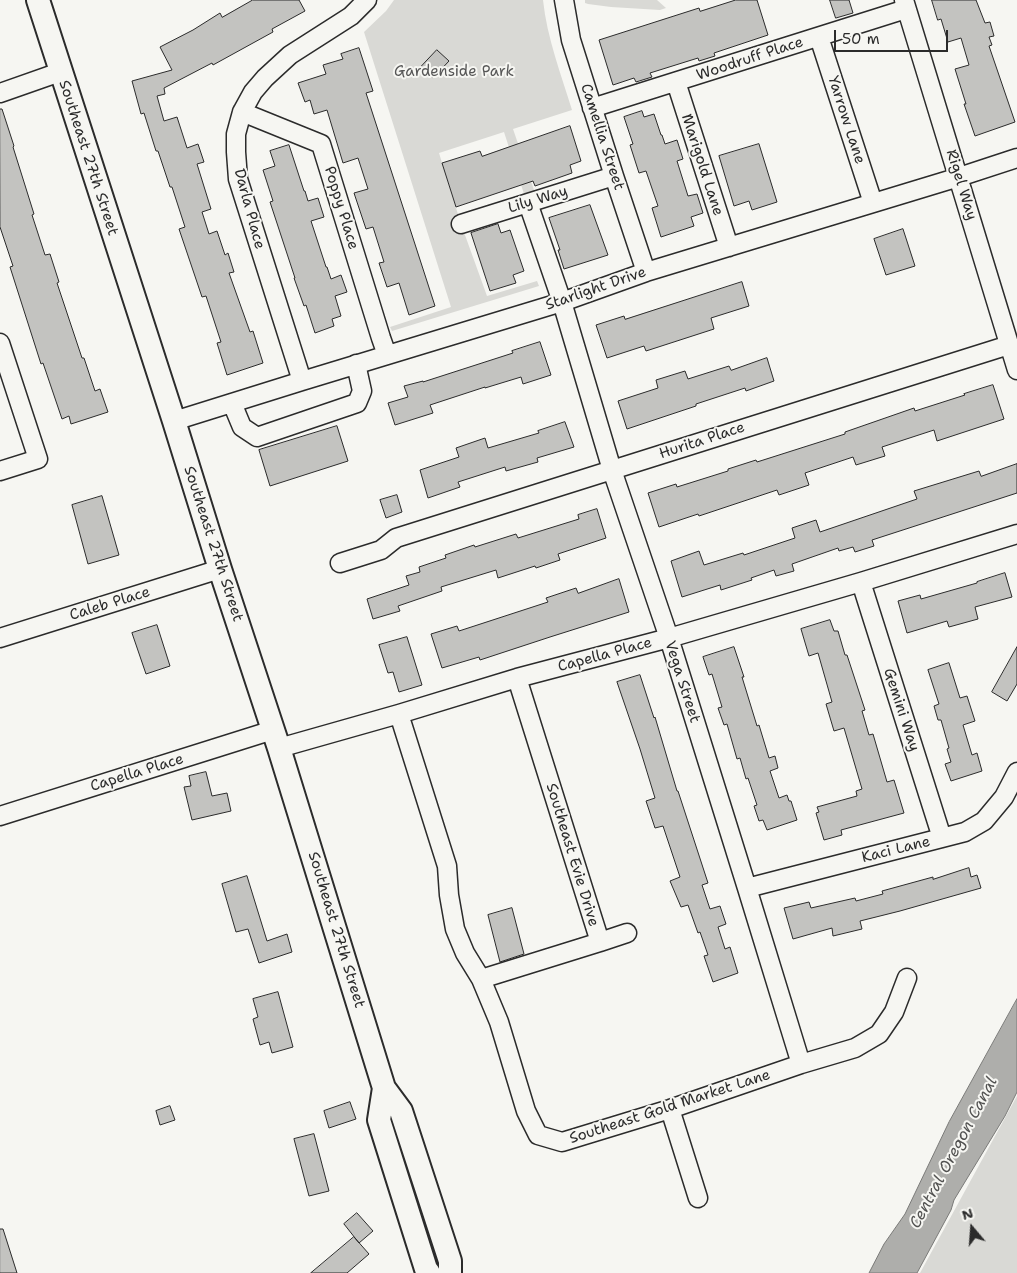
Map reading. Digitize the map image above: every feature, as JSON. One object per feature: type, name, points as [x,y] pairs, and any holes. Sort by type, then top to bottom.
[{"type":"main road","name":"Southeast 27th Street","points":[[38,0],[276,739],[384,1088],[401,1111],[450,1261],[450,1273]]},
{"type":"main road","name":"Southeast 27th Street","points":[[384,1088],[378,1120],[426,1269],[429,1273]]},
{"type":"street","name":"Darla Place","points":[[302,381],[238,179],[236,134],[242,112],[253,92],[264,78],[290,54],[351,16],[368,0]]},
{"type":"street","name":"Camellia Street","points":[[564,0],[571,40],[646,272]]},
{"type":"street","name":"Woodruff Place","points":[[592,108],[819,37],[905,4]]},
{"type":"street","name":"Rigel Way","points":[[905,4],[1017,370]]},
{"type":"street","name":"Yarrow Lane","points":[[819,37],[873,203]]},
{"type":"street","points":[[0,93],[60,72]]},
{"type":"street","name":"Marigold Lane","points":[[676,82],[729,247]]},
{"type":"street","name":"Poppy Place","points":[[242,112],[321,144],[387,355]]},
{"type":"street","name":"Starlight Drive","points":[[174,421],[562,302],[646,272],[1017,158]]},
{"type":"street","name":"Lily Way","points":[[462,224],[614,176]]},
{"type":"street","name":"Vega Street","points":[[528,203],[562,302],[612,470],[669,638],[801,1064]]},
{"type":"street","points":[[0,343],[38,459],[0,471]]},
{"type":"street","name":"Hurita Place","points":[[340,563],[381,550],[396,538],[1009,344]]},
{"type":"street","points":[[232,403],[242,427],[257,437],[358,403],[362,391],[356,364]]},
{"type":"street","name":"Capella Place","points":[[0,816],[276,739],[399,714],[517,678],[669,638],[1017,534]]},
{"type":"street","name":"Caleb Place","points":[[0,638],[220,569]]},
{"type":"street","name":"Gemini Way","points":[[860,582],[942,838]]},
{"type":"street","name":"Southeast Evie Drive","points":[[481,979],[600,942],[517,678]]},
{"type":"street","name":"Southeast Gold Market Lane","points":[[399,714],[447,866],[448,895],[455,929],[465,953],[481,979],[499,1022],[526,1111],[538,1135],[562,1142],[670,1109],[801,1064],[855,1048],[879,1034],[894,1012],[907,978]]},
{"type":"street","name":"Kaci Lane","points":[[747,888],[965,832],[984,821],[1004,797],[1017,772]]},
{"type":"street","points":[[600,942],[627,933]]},
{"type":"street","points":[[670,1109],[698,1198]]},
{"type":"green space","name":"Gardenside Park","points":[[394,0],[543,0],[551,42],[572,110],[513,129],[535,193],[525,197],[504,132],[439,153],[461,224],[487,296],[537,281],[539,286],[392,331],[390,327],[451,307],[364,32],[386,11]]},
{"type":"green space","points":[[585,0],[657,0],[666,8],[660,10],[611,7],[588,4],[585,3]]},
{"type":"green space","points":[[1017,1096],[1017,1273],[920,1273]]},
{"type":"water","name":"Central Oregon Canal","points":[[1017,999],[1017,1092],[1005,1116],[954,1200],[951,1210],[917,1273],[869,1273],[884,1244],[905,1214],[949,1122]]},
{"type":"building","points":[[253,0],[299,0],[305,11],[272,29],[273,32],[213,65],[212,63],[164,88],[165,94],[157,96],[164,121],[177,117],[187,148],[198,144],[204,162],[197,164],[211,209],[202,212],[209,234],[217,231],[225,255],[228,253],[234,272],[229,273],[250,332],[253,331],[263,363],[227,375],[217,343],[221,342],[206,296],[202,297],[179,229],[185,227],[172,187],[170,187],[158,151],[156,151],[144,113],[141,114],[132,81],[172,70],[160,47],[220,13],[222,17]]},
{"type":"building","points":[[736,0],[757,0],[768,35],[714,53],[715,56],[699,61],[698,58],[650,73],[652,77],[636,82],[634,78],[613,85],[599,40],[699,8],[700,11]]},
{"type":"building","points":[[830,0],[849,0],[853,13],[836,18]]},
{"type":"building","points":[[932,0],[976,0],[985,23],[990,22],[994,36],[989,37],[992,45],[989,46],[1015,122],[975,136],[955,69],[969,65],[961,38],[948,42],[941,19],[938,20]]},
{"type":"building","points":[[359,48],[373,91],[366,93],[435,306],[409,315],[399,283],[387,287],[379,263],[384,262],[373,227],[366,229],[354,193],[368,189],[358,158],[343,163],[327,110],[314,114],[310,100],[305,102],[298,83],[326,74],[323,65],[343,59],[341,54]]},
{"type":"building","points":[[437,50],[449,61],[433,78],[421,67]]},
{"type":"building","points":[[0,109],[2,109],[14,146],[34,214],[32,215],[45,255],[50,254],[59,282],[57,283],[82,358],[84,358],[95,391],[100,389],[108,412],[71,424],[69,416],[62,419],[43,363],[41,364],[10,267],[13,266],[0,227]]},
{"type":"building","points":[[642,111],[644,117],[654,114],[665,144],[677,140],[683,159],[677,161],[688,196],[697,194],[703,213],[691,217],[694,226],[661,237],[652,208],[658,206],[646,171],[639,173],[630,145],[633,144],[624,117]]},
{"type":"building","points":[[570,126],[581,161],[570,165],[572,173],[535,186],[533,181],[456,207],[442,163],[480,151],[482,156]]},
{"type":"building","points":[[759,144],[777,202],[752,210],[749,201],[734,206],[719,156]]},
{"type":"building","points":[[289,145],[308,201],[318,198],[324,217],[311,221],[326,267],[331,279],[341,275],[347,292],[335,296],[341,316],[332,319],[334,326],[315,333],[306,305],[304,306],[294,278],[270,202],[273,201],[263,170],[275,166],[270,151]]},
{"type":"building","points":[[590,205],[608,255],[564,269],[558,250],[560,250],[549,218]]},
{"type":"building","points":[[498,224],[501,233],[510,230],[524,271],[513,275],[516,283],[490,291],[471,233]]},
{"type":"building","points":[[903,229],[915,266],[886,275],[874,239]]},
{"type":"building","points":[[742,282],[749,306],[711,318],[714,329],[646,351],[644,346],[607,358],[596,325],[624,316],[625,319]]},
{"type":"building","points":[[540,342],[551,375],[523,384],[521,377],[485,387],[430,405],[433,413],[395,425],[388,403],[408,397],[404,386],[423,382],[513,353],[512,351]]},
{"type":"building","points":[[767,358],[774,381],[746,391],[745,388],[696,404],[696,406],[627,429],[618,401],[658,388],[656,380],[685,371],[688,379],[729,366],[731,370]]},
{"type":"building","points":[[993,385],[1004,419],[937,441],[934,430],[882,447],[885,456],[856,465],[853,457],[805,473],[809,485],[779,495],[777,490],[659,527],[648,493],[676,484],[677,487],[756,460],[757,462],[845,434],[845,432],[914,408],[915,411]]},
{"type":"building","points":[[565,422],[574,447],[537,458],[538,462],[506,471],[505,467],[458,482],[460,487],[428,498],[420,470],[459,457],[456,448],[485,438],[488,448],[539,433],[538,431]]},
{"type":"building","points":[[337,426],[348,461],[270,486],[259,450]]},
{"type":"building","points":[[1017,464],[1017,493],[872,540],[874,546],[855,552],[853,547],[839,551],[838,548],[792,564],[794,571],[776,576],[774,570],[751,578],[752,580],[721,590],[720,585],[682,597],[671,561],[699,551],[704,565],[743,553],[744,555],[795,538],[792,528],[816,520],[820,532],[917,499],[914,491],[979,471],[981,476]]},
{"type":"building","points":[[397,495],[402,512],[386,518],[380,500]]},
{"type":"building","points":[[102,496],[119,555],[88,564],[72,505]]},
{"type":"building","points":[[597,509],[606,538],[558,554],[560,560],[536,568],[535,566],[498,578],[496,570],[441,587],[442,591],[398,606],[400,611],[373,619],[367,599],[409,585],[406,576],[420,572],[419,567],[446,558],[445,555],[474,545],[475,547],[516,534],[518,538],[579,519],[578,515]]},
{"type":"building","points":[[1005,573],[1012,597],[975,607],[978,619],[949,627],[947,621],[907,633],[898,601],[920,595],[921,599]]},
{"type":"building","points":[[619,579],[629,612],[480,660],[479,657],[442,668],[431,634],[457,626],[459,631],[548,602],[546,598],[576,588],[578,593]]},
{"type":"building","points":[[830,620],[834,631],[838,631],[845,655],[847,655],[865,710],[862,711],[869,735],[873,734],[887,782],[894,780],[904,813],[841,830],[842,835],[824,840],[816,813],[819,812],[817,807],[857,796],[856,791],[862,789],[844,728],[834,731],[826,704],[832,702],[818,653],[809,656],[801,629]]},
{"type":"building","points":[[157,625],[170,666],[146,674],[132,633]]},
{"type":"building","points":[[407,637],[422,685],[399,692],[393,672],[388,673],[379,645]]},
{"type":"building","points":[[734,647],[757,726],[759,725],[769,758],[775,756],[778,768],[770,771],[779,798],[787,795],[797,820],[767,830],[763,820],[759,821],[754,806],[757,805],[748,778],[746,779],[740,758],[737,759],[727,724],[724,725],[718,708],[722,707],[712,674],[709,675],[703,657]]},
{"type":"building","points":[[1017,647],[1017,684],[1007,701],[992,692]]},
{"type":"building","points":[[949,663],[960,698],[967,696],[975,721],[963,725],[972,755],[977,753],[982,771],[951,781],[945,764],[951,762],[947,749],[949,748],[941,720],[938,720],[934,706],[939,704],[928,670]]},
{"type":"building","points":[[640,675],[708,883],[702,885],[710,909],[720,906],[726,924],[718,927],[725,949],[730,947],[738,973],[713,982],[704,956],[708,955],[700,932],[698,933],[688,905],[681,907],[670,881],[680,877],[663,826],[655,828],[646,801],[655,798],[617,682]]},
{"type":"building","points":[[206,772],[212,796],[227,793],[231,811],[192,820],[184,787],[191,786],[189,776]]},
{"type":"building","points":[[969,868],[971,877],[977,875],[981,888],[860,921],[862,929],[833,936],[832,928],[793,939],[784,908],[809,902],[811,908],[855,898],[856,901],[883,894],[882,891]]},
{"type":"building","points":[[247,876],[267,941],[287,934],[292,952],[259,963],[248,929],[236,932],[222,884]]},
{"type":"building","points":[[512,908],[524,954],[500,962],[488,915]]},
{"type":"building","points":[[278,992],[293,1047],[272,1053],[269,1042],[260,1045],[253,1019],[258,1017],[253,999]]},
{"type":"building","points":[[350,1102],[356,1119],[329,1128],[324,1111]]},
{"type":"building","points":[[170,1106],[175,1120],[160,1125],[156,1111]]},
{"type":"building","points":[[314,1134],[329,1191],[309,1196],[294,1139]]},
{"type":"building","points":[[357,1213],[373,1231],[359,1243],[344,1224]]},
{"type":"building","points":[[0,1229],[3,1229],[17,1273],[0,1273]]},
{"type":"building","points":[[354,1237],[369,1254],[347,1273],[311,1273]]}]
